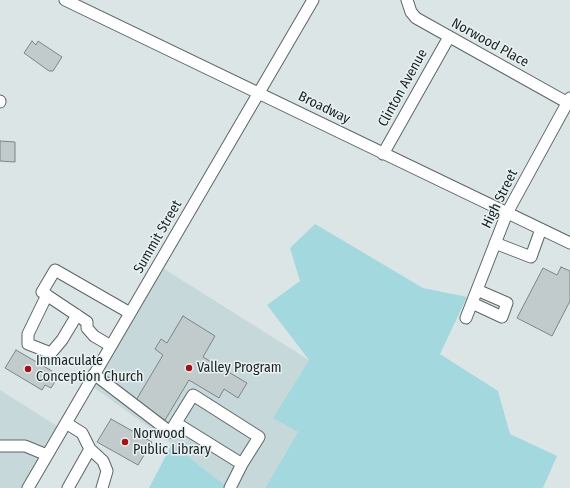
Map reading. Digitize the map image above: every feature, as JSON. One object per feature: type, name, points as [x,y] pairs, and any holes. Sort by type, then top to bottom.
[{"type":"street","name":"Broadway","points":[[65,0],[86,4],[383,154],[570,242]]},
{"type":"street","name":"Summit Street","points":[[28,488],[313,0]]},
{"type":"street","name":"Norwood Place","points":[[407,0],[416,18],[569,100]]},
{"type":"street","name":"Clinton Avenue","points":[[383,154],[449,37]]},
{"type":"street","name":"High Street","points":[[466,318],[508,213],[569,100]]},
{"type":"street","points":[[495,243],[531,257],[541,229]]},
{"type":"street","points":[[110,346],[94,336],[87,328],[87,322],[42,292],[55,270],[130,313]]},
{"type":"street","points":[[472,303],[502,317],[508,303],[477,290]]},
{"type":"street","points":[[47,295],[28,334],[28,344],[51,352],[62,340],[77,315]]},
{"type":"street","points":[[94,374],[173,428],[242,464]]},
{"type":"street","points":[[173,428],[193,395],[259,437],[242,464],[230,488]]},
{"type":"street","points":[[66,423],[82,433],[90,450],[103,461],[107,471],[102,488]]},
{"type":"street","points":[[0,446],[25,446],[47,455]]},
{"type":"street","points":[[68,488],[90,450]]},
{"type":"shaded area","points":[[315,224],[423,288],[467,297],[440,354],[498,391],[510,434],[557,456],[543,488],[265,488],[298,432],[273,418],[309,360],[267,305],[300,281],[290,248]]},
{"type":"shaded area","points":[[158,265],[309,360],[274,418],[298,432],[265,488],[229,488],[172,444],[89,384]]},
{"type":"shaded area","points":[[0,390],[62,429],[28,488],[0,488]]},
{"type":"shaded area","points":[[172,444],[225,485],[229,488],[149,488]]},
{"type":"building","points":[[32,41],[36,45],[38,41],[62,57],[53,71],[49,71],[24,53]]},
{"type":"building","points":[[0,141],[15,142],[15,162],[0,161]]},
{"type":"building","points":[[561,267],[570,271],[570,301],[552,336],[517,318],[543,268],[557,275]]},
{"type":"building","name":"Valley Program","points":[[183,316],[215,336],[203,357],[247,383],[238,398],[224,389],[219,398],[189,380],[165,420],[135,402],[163,355],[155,349],[161,339],[167,343]]},
{"type":"building","name":"Immaculate Conception Church","points":[[16,350],[52,371],[49,376],[56,380],[51,388],[45,385],[42,390],[5,368]]},
{"type":"building","name":"Norwood Public Library","points":[[111,419],[152,442],[138,465],[97,442]]},
{"type":"place","name":"Valley Program","points":[[189,368]]},
{"type":"place","name":"Immaculate Conception Church","points":[[28,369]]},
{"type":"place","name":"Norwood Public Library","points":[[125,442]]}]
